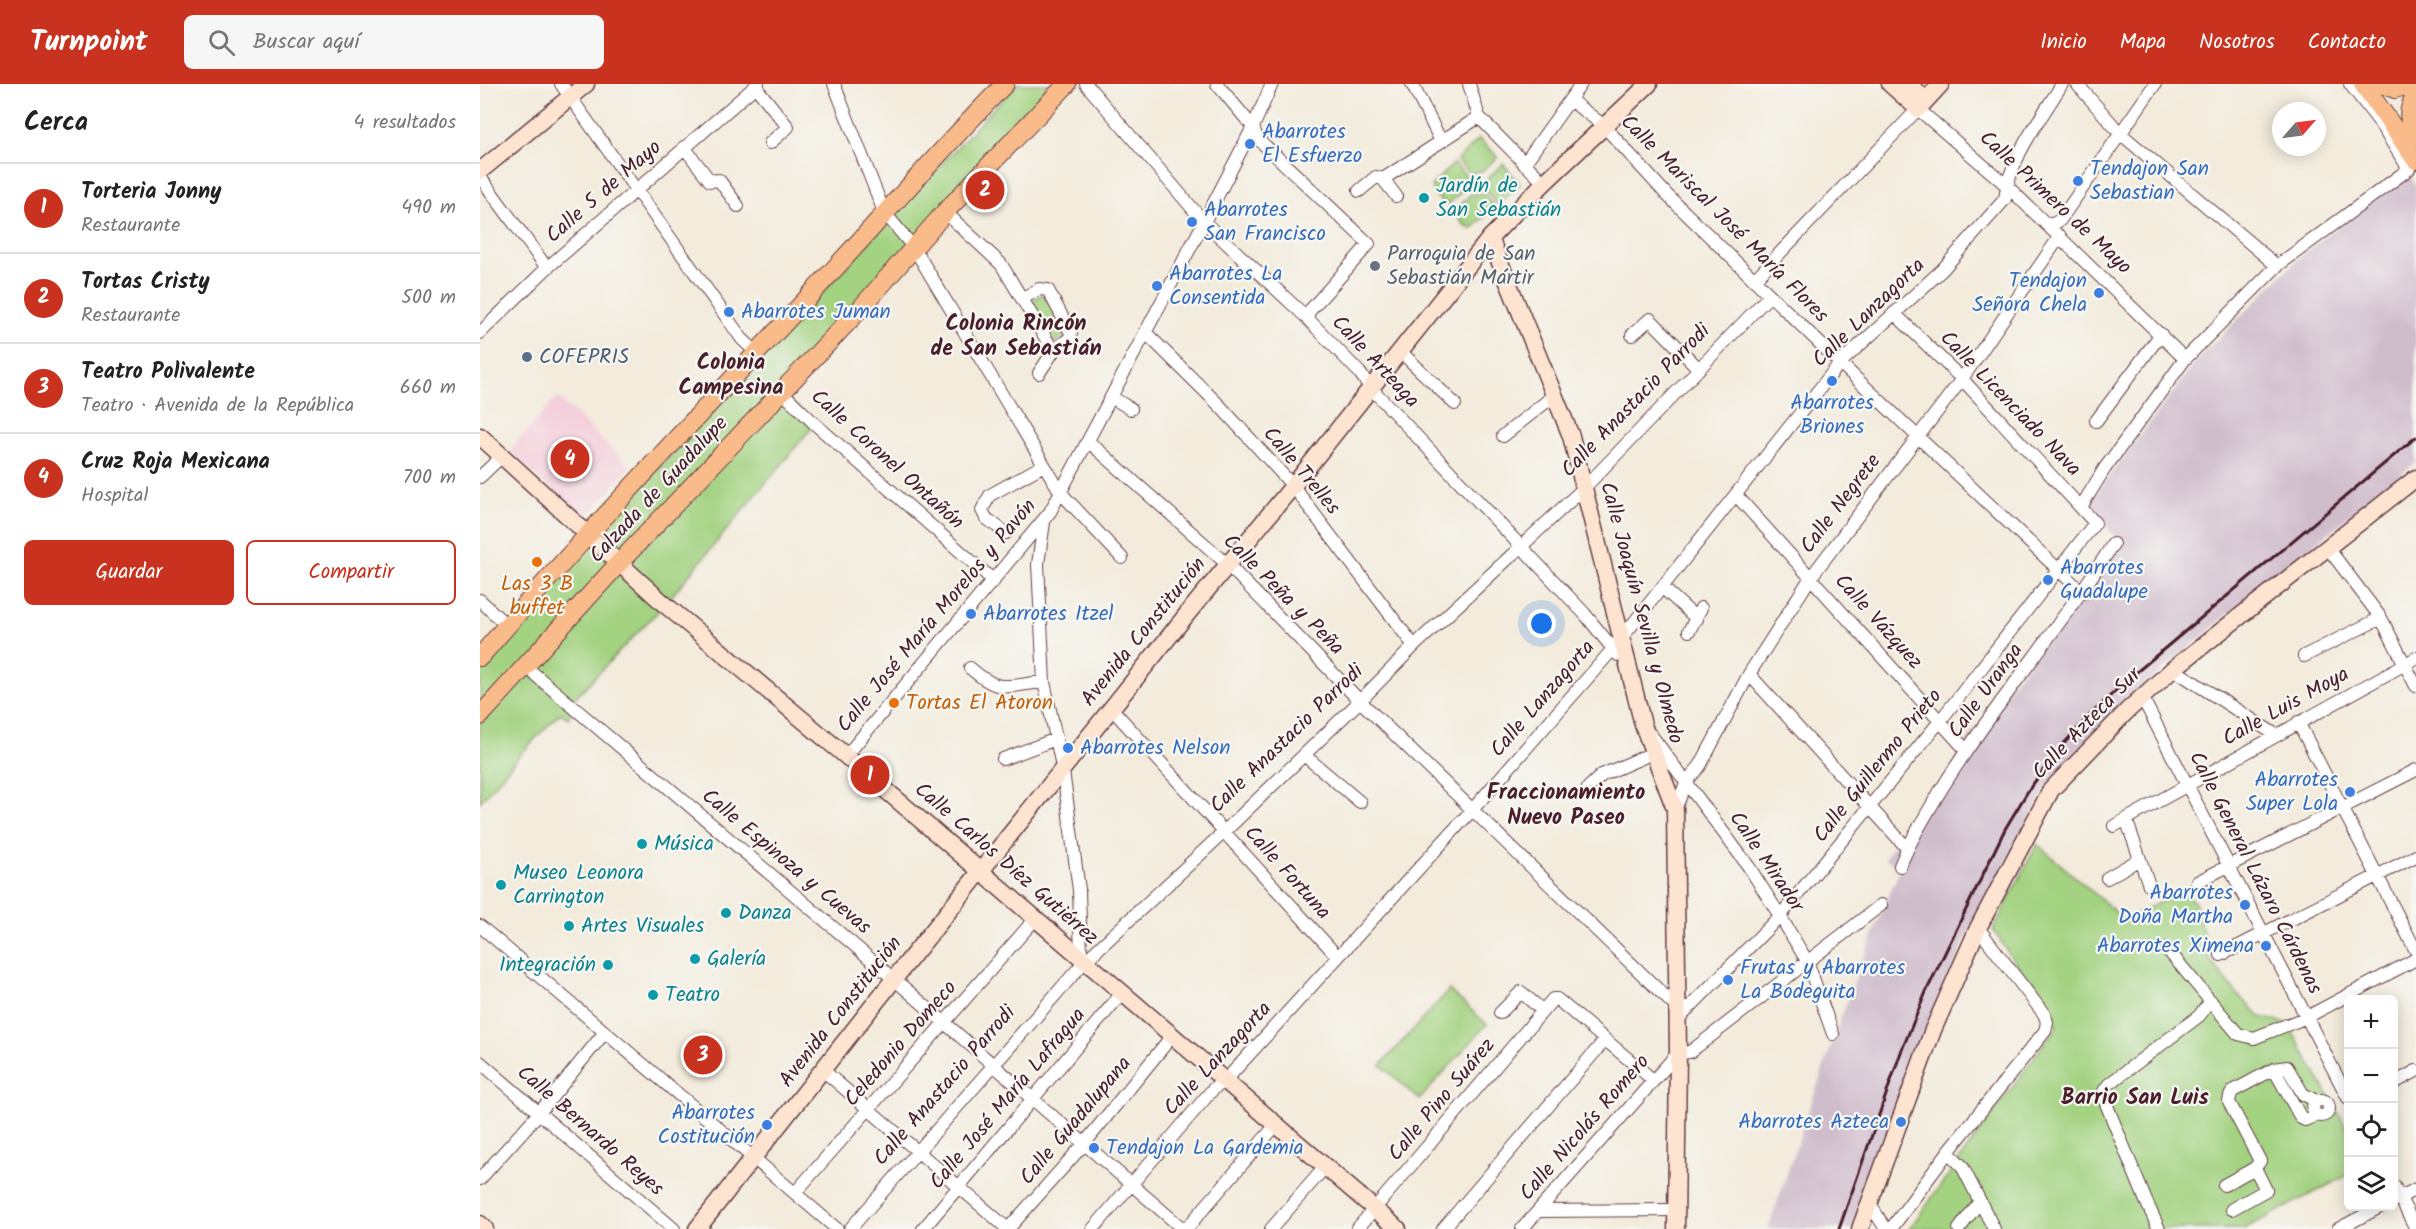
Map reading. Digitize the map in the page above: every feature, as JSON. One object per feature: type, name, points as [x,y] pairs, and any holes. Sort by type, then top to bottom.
[{"type":"main road","name":"Calzada de Guadalupe","points":[[480,716],[619,563],[783,392],[1067,84]]},
{"type":"main road","points":[[2363,84],[2413,165]]},
{"type":"main road","points":[[2381,84],[2395,89],[2412,84]]},
{"type":"main road","name":"Calzada de Guadalupe","points":[[480,657],[996,87]]},
{"type":"main road","points":[[2413,100],[2408,117],[2416,137]]},
{"type":"street","points":[[480,171],[566,90],[586,84]]},
{"type":"street","points":[[834,84],[884,213],[914,248],[1061,493],[1122,558]]},
{"type":"street","name":"Calle Arteaga","points":[[1086,84],[1204,222],[1305,316],[1584,613],[1618,643]]},
{"type":"street","points":[[1217,84],[1253,127],[1257,138],[1369,244],[1305,316]]},
{"type":"street","name":"Calle José María Morelos y Pavón","points":[[846,756],[1044,520],[1089,441],[1204,222],[1253,127],[1272,84]]},
{"type":"street","points":[[1412,84],[1441,141]]},
{"type":"street","points":[[1469,84],[1479,117],[1544,183]]},
{"type":"street","points":[[1524,164],[1581,84]]},
{"type":"street","name":"Avenida Constitución","points":[[698,1229],[894,980],[1490,238],[1603,125],[1649,84]]},
{"type":"street","name":"Calle Primero de Mayo","points":[[1890,84],[1922,105],[2185,359]]},
{"type":"street","name":"Calle Primero de Mayo","points":[[1909,84],[1922,105]]},
{"type":"street","points":[[1755,279],[1941,84]]},
{"type":"street","name":"Calle Lanzagorta","points":[[1093,1229],[1214,1088],[1224,1082],[1473,809],[1618,643],[1840,363],[1942,270],[2005,200],[2006,185],[2016,160],[2062,84]]},
{"type":"street","points":[[2077,84],[2120,133],[2277,266]]},
{"type":"street","points":[[2046,224],[2054,224],[2060,220],[2155,84]]},
{"type":"street","points":[[2081,507],[2105,468],[2185,359],[2277,266],[2413,165],[2350,84]]},
{"type":"street","points":[[757,85],[788,127],[770,142]]},
{"type":"street","name":"Calle 5 de Mayo","points":[[480,333],[547,268],[757,85]]},
{"type":"street","points":[[566,90],[742,339],[756,352]]},
{"type":"street","name":"Calle Mariscal José María Flores","points":[[1570,99],[1603,125],[1667,195],[2083,593]]},
{"type":"street","points":[[1383,179],[1479,117]]},
{"type":"street","points":[[684,147],[710,181],[719,180],[738,207]]},
{"type":"street","points":[[480,177],[547,268]]},
{"type":"street","points":[[1359,191],[1376,177],[1383,179],[1396,196]]},
{"type":"street","points":[[947,214],[1001,264],[1051,347],[1055,349]]},
{"type":"street","name":"Calle Negrete","points":[[1675,809],[1687,781],[1700,766],[1749,674],[1811,577],[1917,435],[1962,379],[2060,236]]},
{"type":"street","name":"Calle Joaquín Sevilla y Olmedo","points":[[1490,238],[1556,394],[1571,436],[1585,487],[1618,643],[1630,672],[1643,725],[1675,809],[1678,1053],[1676,1229]]},
{"type":"street","points":[[1023,298],[1039,289],[1048,290],[1071,333],[1064,343],[1055,349],[1039,373]]},
{"type":"street","name":"Calle Anastacio Parrodi","points":[[850,1229],[1083,959],[1224,832],[1414,646],[1585,487],[1770,295]]},
{"type":"street","name":"Calle Licenciado Nava","points":[[1894,313],[1962,379],[2095,524]]},
{"type":"street","points":[[1632,335],[1650,319],[1699,369]]},
{"type":"street","name":"Calle Trelles","points":[[1145,332],[1220,406],[1293,486],[1414,646]]},
{"type":"street","points":[[2096,421],[2161,334]]},
{"type":"street","points":[[1399,350],[1455,404]]},
{"type":"street","name":"Calle Coronel Ontañón","points":[[783,392],[815,423],[994,580]]},
{"type":"street","points":[[1503,436],[1556,394]]},
{"type":"street","points":[[1111,397],[1131,409]]},
{"type":"street","name":"Calle Carlos Díez Gutiérrez","points":[[480,436],[662,602],[846,756],[1398,1229]]},
{"type":"street","name":"Calle Peña y Peña","points":[[1089,441],[1227,564],[1360,701],[1473,809],[1677,1014]]},
{"type":"street","points":[[480,477],[501,457]]},
{"type":"street","points":[[1006,533],[986,518],[982,510],[990,495],[1044,465]]},
{"type":"street","name":"Calle Azteca Sur","points":[[1860,1229],[1933,1030],[1978,928],[2051,790],[2142,697],[2173,669],[2416,478]]},
{"type":"street","name":"Calle Vázquez","points":[[1736,495],[1965,750]]},
{"type":"street","points":[[1044,520],[1038,564],[1044,682],[1063,771],[1079,890],[1083,959]]},
{"type":"street","name":"Calle Guillermo Prieto","points":[[1677,1014],[1780,916],[1940,721],[2095,524]]},
{"type":"street","name":"Calle Uranga","points":[[1900,866],[1907,848],[1965,750],[2083,593],[2113,544]]},
{"type":"street","points":[[2328,548],[2381,618],[2416,686]]},
{"type":"street","points":[[1013,557],[1022,552],[1029,552],[1038,564]]},
{"type":"street","points":[[1663,588],[1699,614],[1689,632]]},
{"type":"street","points":[[480,600],[507,626]]},
{"type":"street","points":[[2304,656],[2381,618]]},
{"type":"street","name":"Calle Luis Moya","points":[[2114,826],[2416,658]]},
{"type":"street","name":"Calle Espinoza y Cuevas","points":[[526,667],[1185,1229]]},
{"type":"street","points":[[970,668],[987,683],[998,687],[1044,682]]},
{"type":"street","points":[[2173,669],[2276,735]]},
{"type":"street","points":[[1749,674],[1907,848]]},
{"type":"street","name":"Calle General Lázaro Cárdenas","points":[[2142,697],[2344,1088]]},
{"type":"street","name":"Calle Fortuna","points":[[1112,709],[1338,957]]},
{"type":"street","points":[[2298,722],[2416,951]]},
{"type":"street","name":"Calle Mirador","points":[[1643,725],[1749,867],[1780,916],[1806,961],[1833,1034]]},
{"type":"street","points":[[1003,759],[1056,739]]},
{"type":"street","points":[[1588,788],[1602,775],[1653,753]]},
{"type":"street","points":[[1304,755],[1360,802]]},
{"type":"street","points":[[2197,882],[2416,770]]},
{"type":"street","points":[[2126,819],[2149,885]]},
{"type":"street","points":[[2221,955],[2416,856]]},
{"type":"street","points":[[2107,878],[2140,859]]},
{"type":"street","points":[[1678,1053],[1690,1052],[1881,905]]},
{"type":"street","name":"Celedonio Domeco","points":[[795,1193],[1035,919]]},
{"type":"street","points":[[480,926],[837,1229]]},
{"type":"street","points":[[1869,1203],[1889,1229],[2044,1031],[2048,1022],[1978,928]]},
{"type":"street","points":[[2167,950],[2238,1034],[2254,1038],[2307,1017],[2416,959]]},
{"type":"street","points":[[1500,1013],[1521,992],[1543,1011]]},
{"type":"street","name":"Calle José María Lafragua","points":[[923,1229],[1122,993]]},
{"type":"street","name":"Calle Pino Suárez","points":[[1358,1229],[1553,999],[1557,999],[1605,1040]]},
{"type":"street","points":[[2159,1229],[2105,1101],[2104,1091],[2109,1084],[2199,1016],[2211,1001]]},
{"type":"street","points":[[480,1179],[539,1113],[605,1032]]},
{"type":"street","name":"Calle Guadalupana","points":[[1008,1229],[1084,1144],[1172,1036]]},
{"type":"street","points":[[1443,1229],[1605,1040],[1653,1080]]},
{"type":"street","name":"Calle Nicolás Romero","points":[[1522,1229],[1678,1053]]},
{"type":"street","name":"Calle Bernardo Reyes","points":[[480,1062],[674,1229]]},
{"type":"street","points":[[2224,1185],[2255,1168],[2260,1161],[2229,1102],[2233,1091],[2274,1069],[2287,1067],[2303,1094],[2316,1101]]},
{"type":"street","points":[[2274,1069],[2301,1118],[2305,1120],[2327,1114],[2330,1110],[2329,1104],[2321,1099],[2316,1101],[2313,1106],[2317,1115]]},
{"type":"street","points":[[824,1071],[1008,1229]]},
{"type":"street","points":[[2398,1081],[2416,1071]]},
{"type":"street","points":[[2329,1104],[2344,1098]]},
{"type":"street","points":[[1185,1229],[1276,1125]]},
{"type":"street","points":[[1948,1152],[1962,1166],[1994,1229]]},
{"type":"street","points":[[1271,1229],[1325,1167]]},
{"type":"street","points":[[2232,1209],[2266,1190],[2255,1168]]},
{"type":"street","points":[[2398,1199],[2416,1190]]},
{"type":"street","points":[[1959,1229],[1980,1201]]},
{"type":"street","points":[[2398,1201],[2416,1229]]},
{"type":"street","points":[[1538,1211],[1676,1210]]},
{"type":"street","points":[[2338,1229],[2372,1211]]},
{"type":"street","points":[[480,1224],[485,1229]]},
{"type":"shaded area","points":[[2409,173],[2416,186],[2416,462],[2226,616],[2108,716],[2050,782],[1965,940],[1857,1229],[1768,1229],[1840,1020],[1900,869],[1885,858],[1961,754],[1972,732],[2088,591],[2119,542],[2088,504],[2199,358],[2304,253]]},
{"type":"shaded area","points":[[557,397],[631,467],[584,519],[509,451]]},
{"type":"green space","points":[[1016,84],[1057,84],[782,392],[815,424],[665,604],[569,704],[526,667],[480,712],[480,664],[590,542]]},
{"type":"green space","points":[[1479,139],[1498,157],[1482,171],[1469,173],[1457,160]]},
{"type":"green space","points":[[1454,163],[1466,176],[1465,188],[1449,204],[1438,198],[1431,186]]},
{"type":"green space","points":[[1503,164],[1520,185],[1498,205],[1485,190],[1488,178]]},
{"type":"green space","points":[[1483,193],[1495,207],[1472,229],[1461,221],[1455,210],[1471,194]]},
{"type":"green space","points":[[1045,295],[1068,333],[1054,343],[1033,309],[1033,300]]},
{"type":"green space","points":[[526,670],[572,711],[568,718],[560,713],[517,758],[480,802],[480,723]]},
{"type":"green space","points":[[2037,844],[2125,920],[2182,891],[2196,904],[2210,960],[2237,994],[2261,1017],[2288,1024],[2344,1123],[2344,1177],[2244,1229],[1909,1229],[2057,1026],[1993,930]]},
{"type":"green space","points":[[1449,990],[1487,1024],[1419,1100],[1381,1065]]},
{"type":"railway","points":[[1839,1229],[1901,1052],[1926,992],[2005,829],[2028,791],[2058,750],[2126,681],[2416,437]]},
{"type":"place","name":"Abarrotes El Esfuerzo","points":[[1250,144]]},
{"type":"place","name":"Tendajon San Sebastian","points":[[2078,181]]},
{"type":"place","name":"Tortas Cristy","points":[[985,190]]},
{"type":"place","name":"Jardín de San Sebastián","points":[[1424,198]]},
{"type":"place","name":"Abarrotes San Francisco","points":[[1192,222]]},
{"type":"place","name":"Parroquia de San Sebastián Mártir","points":[[1375,266]]},
{"type":"place","name":"Abarrotes La Consentida","points":[[1157,286]]},
{"type":"place","name":"Tendajon Señora Chela","points":[[2099,293]]},
{"type":"place","name":"Abarrotes Juman","points":[[729,312]]},
{"type":"place","name":"COFEPRIS","points":[[527,357]]},
{"type":"place","name":"Abarrotes Briones","points":[[1832,381]]},
{"type":"place","name":"Cruz Roja Mexicana","points":[[570,459]]},
{"type":"place","name":"Las 3 B buffet","points":[[537,562]]},
{"type":"place","name":"Abarrotes Guadalupe","points":[[2048,580]]},
{"type":"place","name":"Abarrotes Itzel","points":[[971,614]]},
{"type":"place","name":"Tortas El Atoron","points":[[894,703]]},
{"type":"place","name":"Abarrotes Nelson","points":[[1068,748]]},
{"type":"place","name":"Torteria Jonny","points":[[870,775]]},
{"type":"place","name":"Abarrotes Super Lola","points":[[2350,792]]},
{"type":"place","name":"Música","points":[[642,844]]},
{"type":"place","name":"Museo Leonora Carrington","points":[[501,885]]},
{"type":"place","name":"Abarrotes Doña Martha","points":[[2245,905]]},
{"type":"place","name":"Danza","points":[[726,913]]},
{"type":"place","name":"Artes Visuales","points":[[569,926]]},
{"type":"place","name":"Abarrotes Ximena","points":[[2266,946]]},
{"type":"place","name":"Galería","points":[[695,959]]},
{"type":"place","name":"Integración","points":[[608,965]]},
{"type":"place","name":"Frutas y Abarrotes La Bodeguita","points":[[1728,980]]},
{"type":"place","name":"Teatro","points":[[653,995]]},
{"type":"place","name":"Teatro Polivalente","points":[[703,1055]]},
{"type":"place","name":"Abarrotes Azteca","points":[[1901,1122]]},
{"type":"place","name":"Abarrotes Costitución","points":[[767,1125]]},
{"type":"place","name":"Tendajon La Gardemia","points":[[1094,1148]]},
{"type":"district","name":"Colonia Rincón de San Sebastián","points":[[1016,336]]},
{"type":"district","name":"Colonia Campesina","points":[[731,376]]},
{"type":"district","name":"Fraccionamiento Nuevo Paseo","points":[[1566,806]]},
{"type":"district","name":"Barrio San Luis","points":[[2135,1098]]}]
